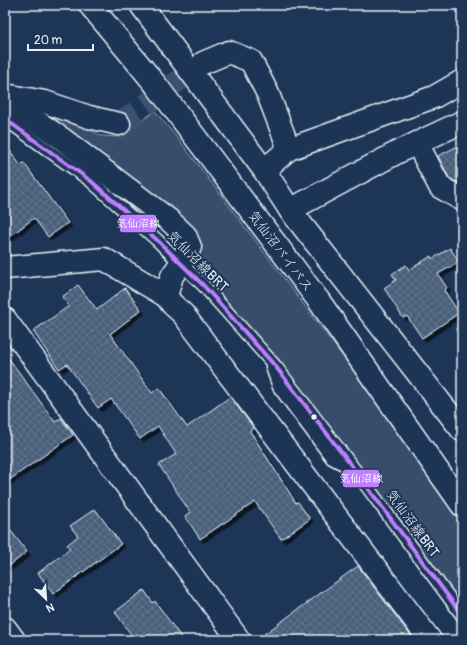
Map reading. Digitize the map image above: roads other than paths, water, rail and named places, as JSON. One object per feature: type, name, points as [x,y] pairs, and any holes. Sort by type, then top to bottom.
[{"type":"main road","name":"気仙沼バイパス","points":[[90,5],[156,85],[319,301],[462,505]]},
{"type":"main road","points":[[141,5],[264,170],[290,210],[462,430]]},
{"type":"main road","points":[[202,63],[229,52],[251,61],[268,94],[288,149]]},
{"type":"main road","points":[[264,170],[288,149],[434,97],[462,81]]},
{"type":"main road","points":[[5,95],[44,102],[89,117],[119,124]]},
{"type":"main road","points":[[5,100],[61,138],[169,220],[185,235],[190,247],[172,276],[166,296]]},
{"type":"main road","points":[[290,210],[398,152],[462,122]]},
{"type":"main road","points":[[417,144],[440,187],[462,199]]},
{"type":"main road","points":[[5,268],[104,259],[166,296],[183,314],[430,640]]},
{"type":"main road","points":[[5,319],[239,640]]},
{"type":"main road","points":[[5,628],[14,640]]},
{"type":"lane","name":"気仙沼線BRT","points":[[5,119],[91,181],[157,240],[204,286],[269,358],[354,469],[462,615]]},
{"type":"tunnel","points":[[119,124],[203,63]]}]
